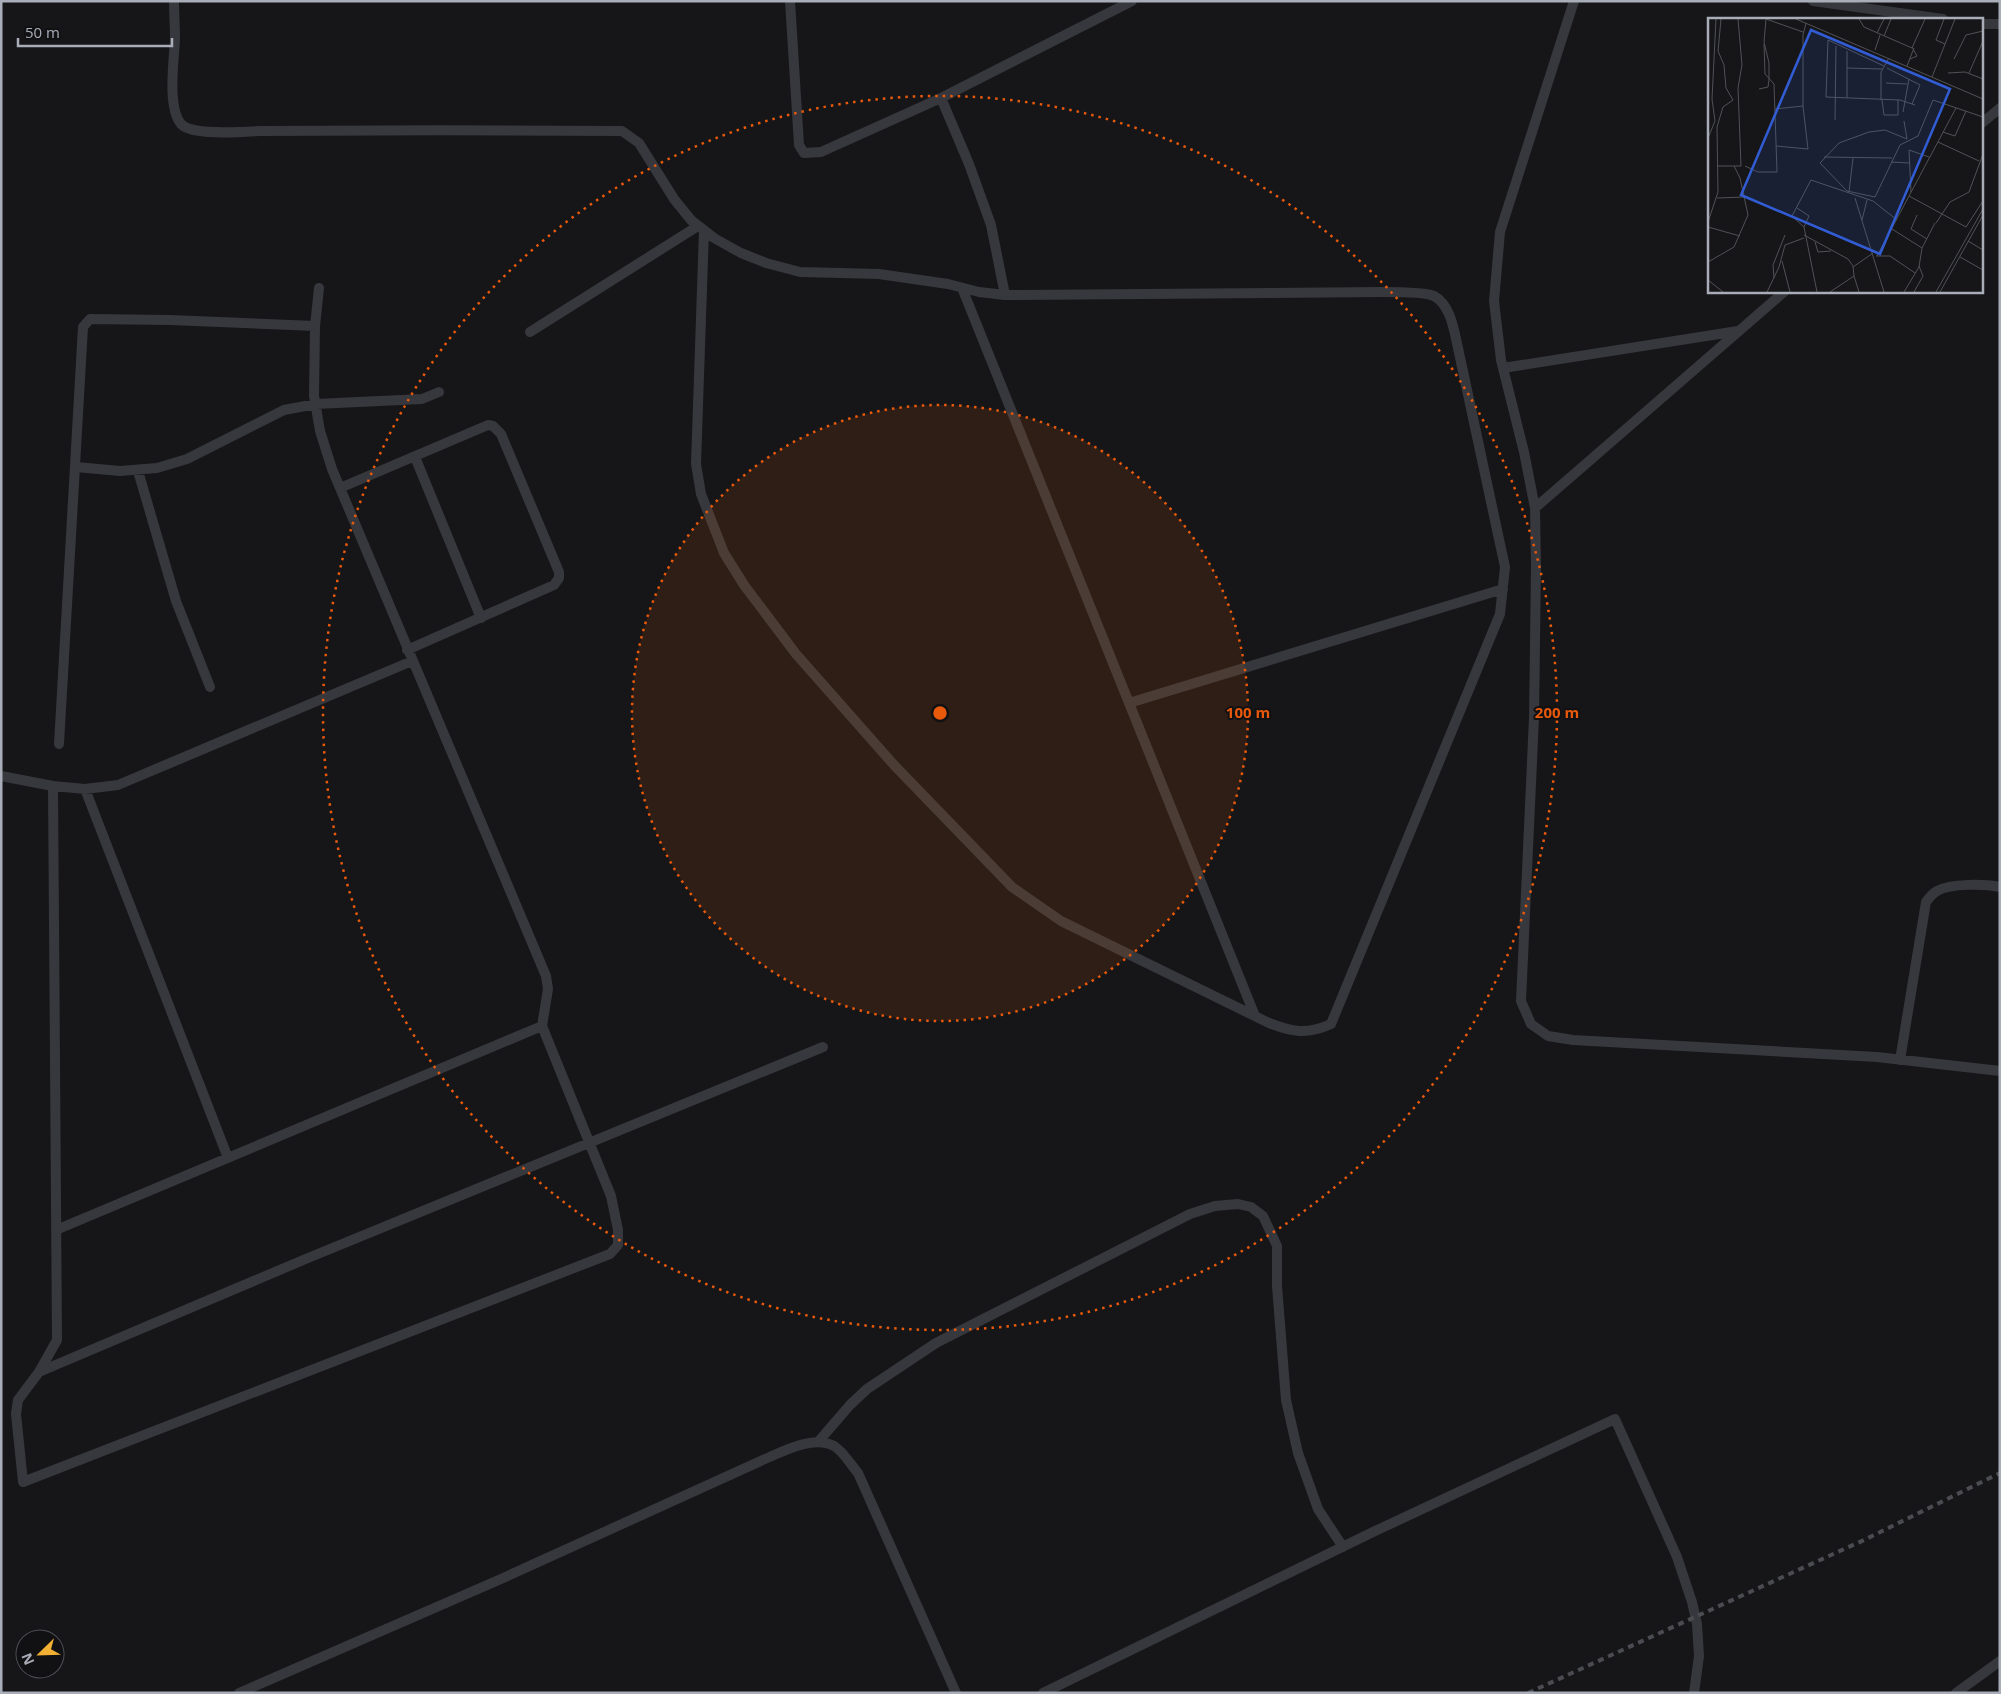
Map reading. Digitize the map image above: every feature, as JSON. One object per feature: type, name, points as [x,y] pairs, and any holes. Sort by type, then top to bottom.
[{"type":"lane","points":[[174,1],[175,40],[172,75],[175,114],[182,126],[194,131],[398,129],[622,131],[640,143],[674,199],[691,220],[701,228],[741,252],[766,263],[800,272],[878,274],[1005,295],[1382,292],[1432,295],[1442,303],[1450,316],[1458,348],[1505,567],[1504,589],[1497,623],[1331,1024],[1317,1030],[1291,1031],[1255,1016],[1061,921],[1012,887],[894,765],[796,654],[744,585],[724,553],[701,494],[696,464],[701,228]]},
{"type":"lane","points":[[790,1],[799,145],[804,153],[821,152],[941,98],[1132,1]]},
{"type":"lane","points":[[1574,1],[1500,232],[1494,302],[1504,368],[1535,508],[1534,718],[1521,1001],[1531,1024],[1548,1036],[1573,1040],[1878,1057],[2000,1070]]},
{"type":"lane","points":[[1813,1],[1937,18]]},
{"type":"lane","points":[[1984,24],[2000,24]]},
{"type":"lane","points":[[941,98],[969,164],[991,225],[1005,295]]},
{"type":"lane","points":[[1984,121],[2000,108]]},
{"type":"lane","points":[[530,332],[701,228]]},
{"type":"lane","points":[[53,786],[57,1340],[39,1372],[18,1400],[16,1414],[23,1482],[610,1254],[618,1245],[618,1230],[611,1196],[542,1026],[548,989],[546,976],[407,650],[332,469],[320,431],[314,396],[319,288]]},
{"type":"lane","points":[[962,288],[1255,1016]]},
{"type":"lane","points":[[1535,508],[1784,292]]},
{"type":"lane","points":[[60,744],[83,327],[90,320],[170,320],[316,326]]},
{"type":"lane","points":[[1504,368],[1739,331]]},
{"type":"lane","points":[[76,467],[138,471],[157,468],[187,459],[284,410],[316,404],[422,399],[439,392]]},
{"type":"lane","points":[[340,488],[488,425],[493,426],[501,434],[559,572],[559,578],[554,585],[407,650]]},
{"type":"lane","points":[[415,456],[481,618]]},
{"type":"lane","points":[[138,471],[176,601],[210,687]]},
{"type":"lane","points":[[1129,703],[1504,589]]},
{"type":"lane","points":[[1,776],[53,786],[85,789],[118,785],[412,661]]},
{"type":"lane","points":[[85,789],[228,1158]]},
{"type":"lane","points":[[1900,1060],[1926,902],[1938,891],[1962,885],[2000,887]]},
{"type":"lane","points":[[56,1230],[542,1026]]},
{"type":"lane","points":[[39,1372],[308,1258],[823,1047]]},
{"type":"lane","points":[[818,1442],[850,1405],[867,1389],[936,1343],[1190,1214],[1215,1206],[1238,1204],[1251,1207],[1263,1216],[1277,1246],[1277,1286],[1286,1400],[1298,1453],[1318,1509],[1343,1547]]},
{"type":"lane","points":[[1043,1693],[1343,1547],[1615,1420],[1669,1539],[1692,1602],[1697,1624],[1699,1656],[1694,1693]]},
{"type":"lane","points":[[239,1693],[501,1579],[765,1459],[792,1448],[818,1442],[834,1446],[858,1473],[956,1693]]},
{"type":"lane","points":[[1956,1693],[2000,1661]]},
{"type":"railway","points":[[1528,1693],[1864,1540],[2000,1473]]}]
